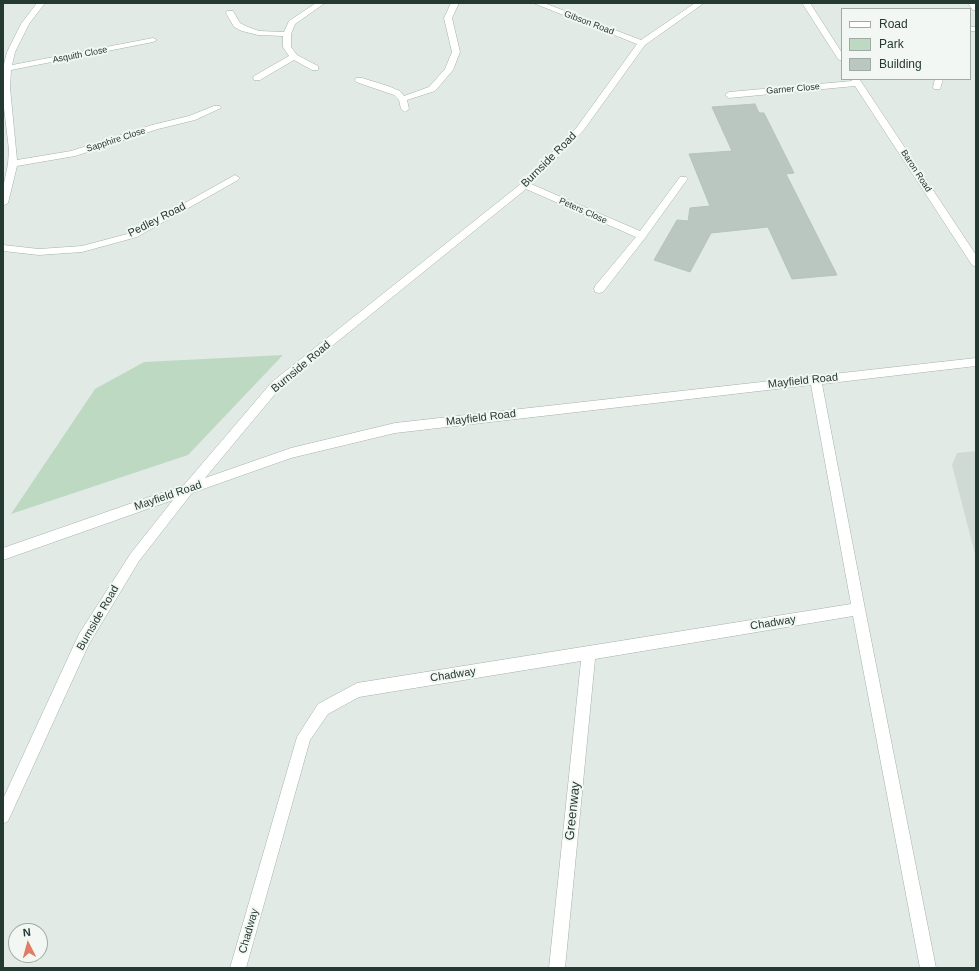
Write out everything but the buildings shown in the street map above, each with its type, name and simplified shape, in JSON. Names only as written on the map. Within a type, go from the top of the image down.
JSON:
[{"type":"street","points":[[3,203],[13,164],[6,88],[7,68],[11,52],[25,24],[41,3]]},
{"type":"street","points":[[315,68],[294,57],[287,47],[287,34],[292,23],[320,3]]},
{"type":"street","points":[[403,99],[432,89],[449,70],[456,52],[448,18],[455,3]]},
{"type":"street","name":"Gibson Road","points":[[537,3],[642,43]]},
{"type":"street","name":"Burnside Road","points":[[3,816],[84,639],[135,557],[189,488],[276,385],[525,185],[580,129],[642,43],[700,3]]},
{"type":"street","points":[[806,3],[841,57]]},
{"type":"street","points":[[972,3],[976,8]]},
{"type":"street","points":[[230,13],[237,25],[245,29],[258,33],[287,34]]},
{"type":"street","name":"Asquith Close","points":[[7,68],[153,40]]},
{"type":"street","points":[[257,78],[294,57]]},
{"type":"street","points":[[359,80],[398,93],[403,99],[405,109]]},
{"type":"street","name":"Garner Close","points":[[729,95],[856,81]]},
{"type":"street","name":"Baron Road","points":[[856,81],[976,263]]},
{"type":"street","name":"Sapphire Close","points":[[13,164],[72,154],[155,127],[192,118],[217,108]]},
{"type":"street","name":"Pedley Road","points":[[3,248],[39,252],[82,249],[134,235],[235,178]]},
{"type":"street","points":[[598,289],[642,236],[683,179]]},
{"type":"street","name":"Peters Close","points":[[525,185],[642,236]]},
{"type":"street","name":"Mayfield Road","points":[[3,554],[291,453],[395,428],[976,362]]},
{"type":"street","points":[[816,380],[858,609],[928,968]]},
{"type":"street","name":"Chadway","points":[[238,968],[304,737],[323,708],[357,690],[858,609]]},
{"type":"street","name":"Greenway","points":[[557,968],[589,653]]},
{"type":"shaded area","points":[[976,451],[976,558],[952,465],[957,453]]},
{"type":"green space","points":[[283,355],[188,455],[11,514],[95,389],[144,362]]}]
